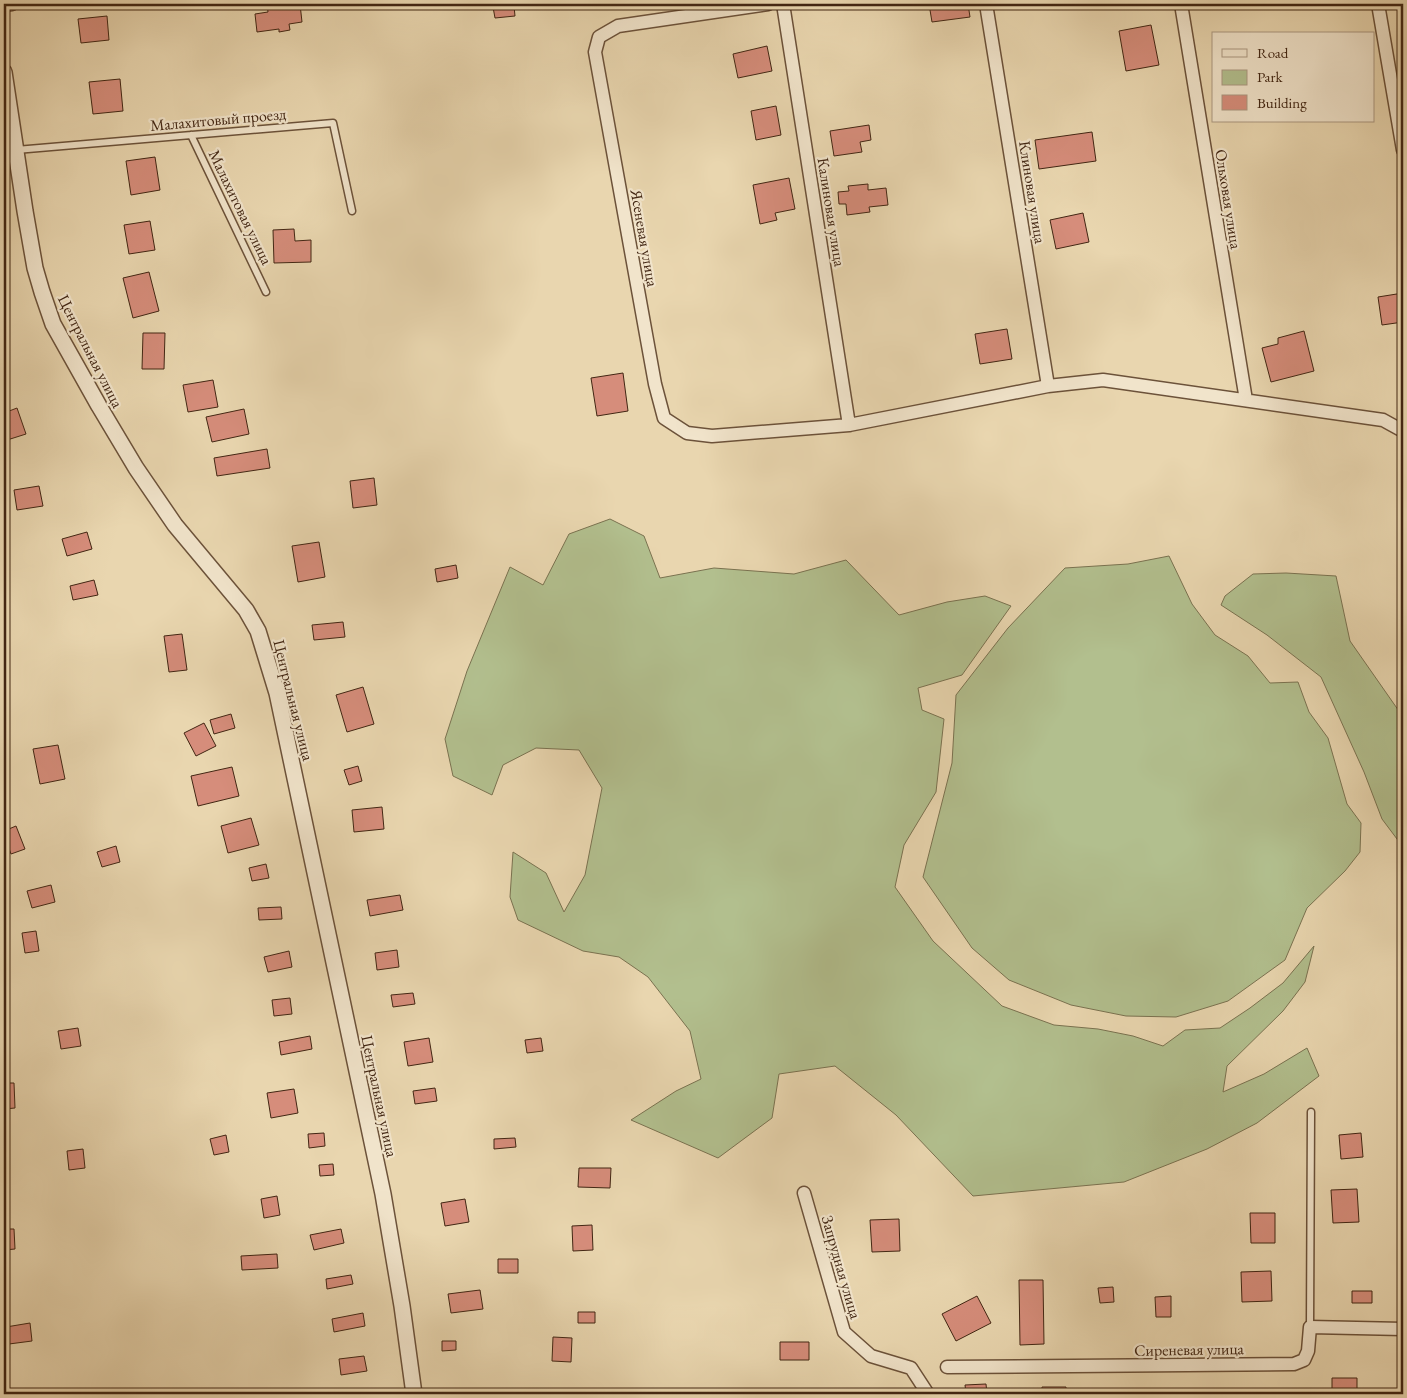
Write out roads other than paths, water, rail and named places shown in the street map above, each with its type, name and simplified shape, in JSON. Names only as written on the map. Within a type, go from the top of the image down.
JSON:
[{"type":"street","points":[[4,5],[12,4]]},
{"type":"street","name":"Ясеневая улица","points":[[768,4],[618,26],[599,37],[595,52],[655,384],[664,418],[687,433],[712,436],[848,425]]},
{"type":"street","name":"Калиновая улица","points":[[783,4],[848,425]]},
{"type":"street","name":"Клиновая улица","points":[[986,4],[1048,386]]},
{"type":"street","name":"Ольховая улица","points":[[1181,4],[1246,400]]},
{"type":"street","points":[[1378,4],[1403,150]]},
{"type":"street","name":"Центральная улица","points":[[4,72],[35,268],[54,324],[136,468],[175,525],[246,610],[258,631],[269,664],[277,693],[383,1194],[402,1306],[414,1394]]},
{"type":"street","points":[[848,425],[1048,386],[1103,380],[1383,420],[1403,431]]},
{"type":"street","name":"Запрудная улица","points":[[804,1193],[844,1332],[871,1356],[911,1368],[928,1394]]},
{"type":"street","points":[[1310,1327],[1403,1329]]},
{"type":"street","name":"Сиреневая улица","points":[[947,1367],[1294,1364],[1304,1360],[1308,1351],[1310,1327]]},
{"type":"lane","name":"Малахитовый проезд","points":[[15,150],[333,123],[352,211]]},
{"type":"lane","name":"Малахитовая улица","points":[[191,135],[266,292]]},
{"type":"lane","points":[[1310,1327],[1311,1112]]}]
